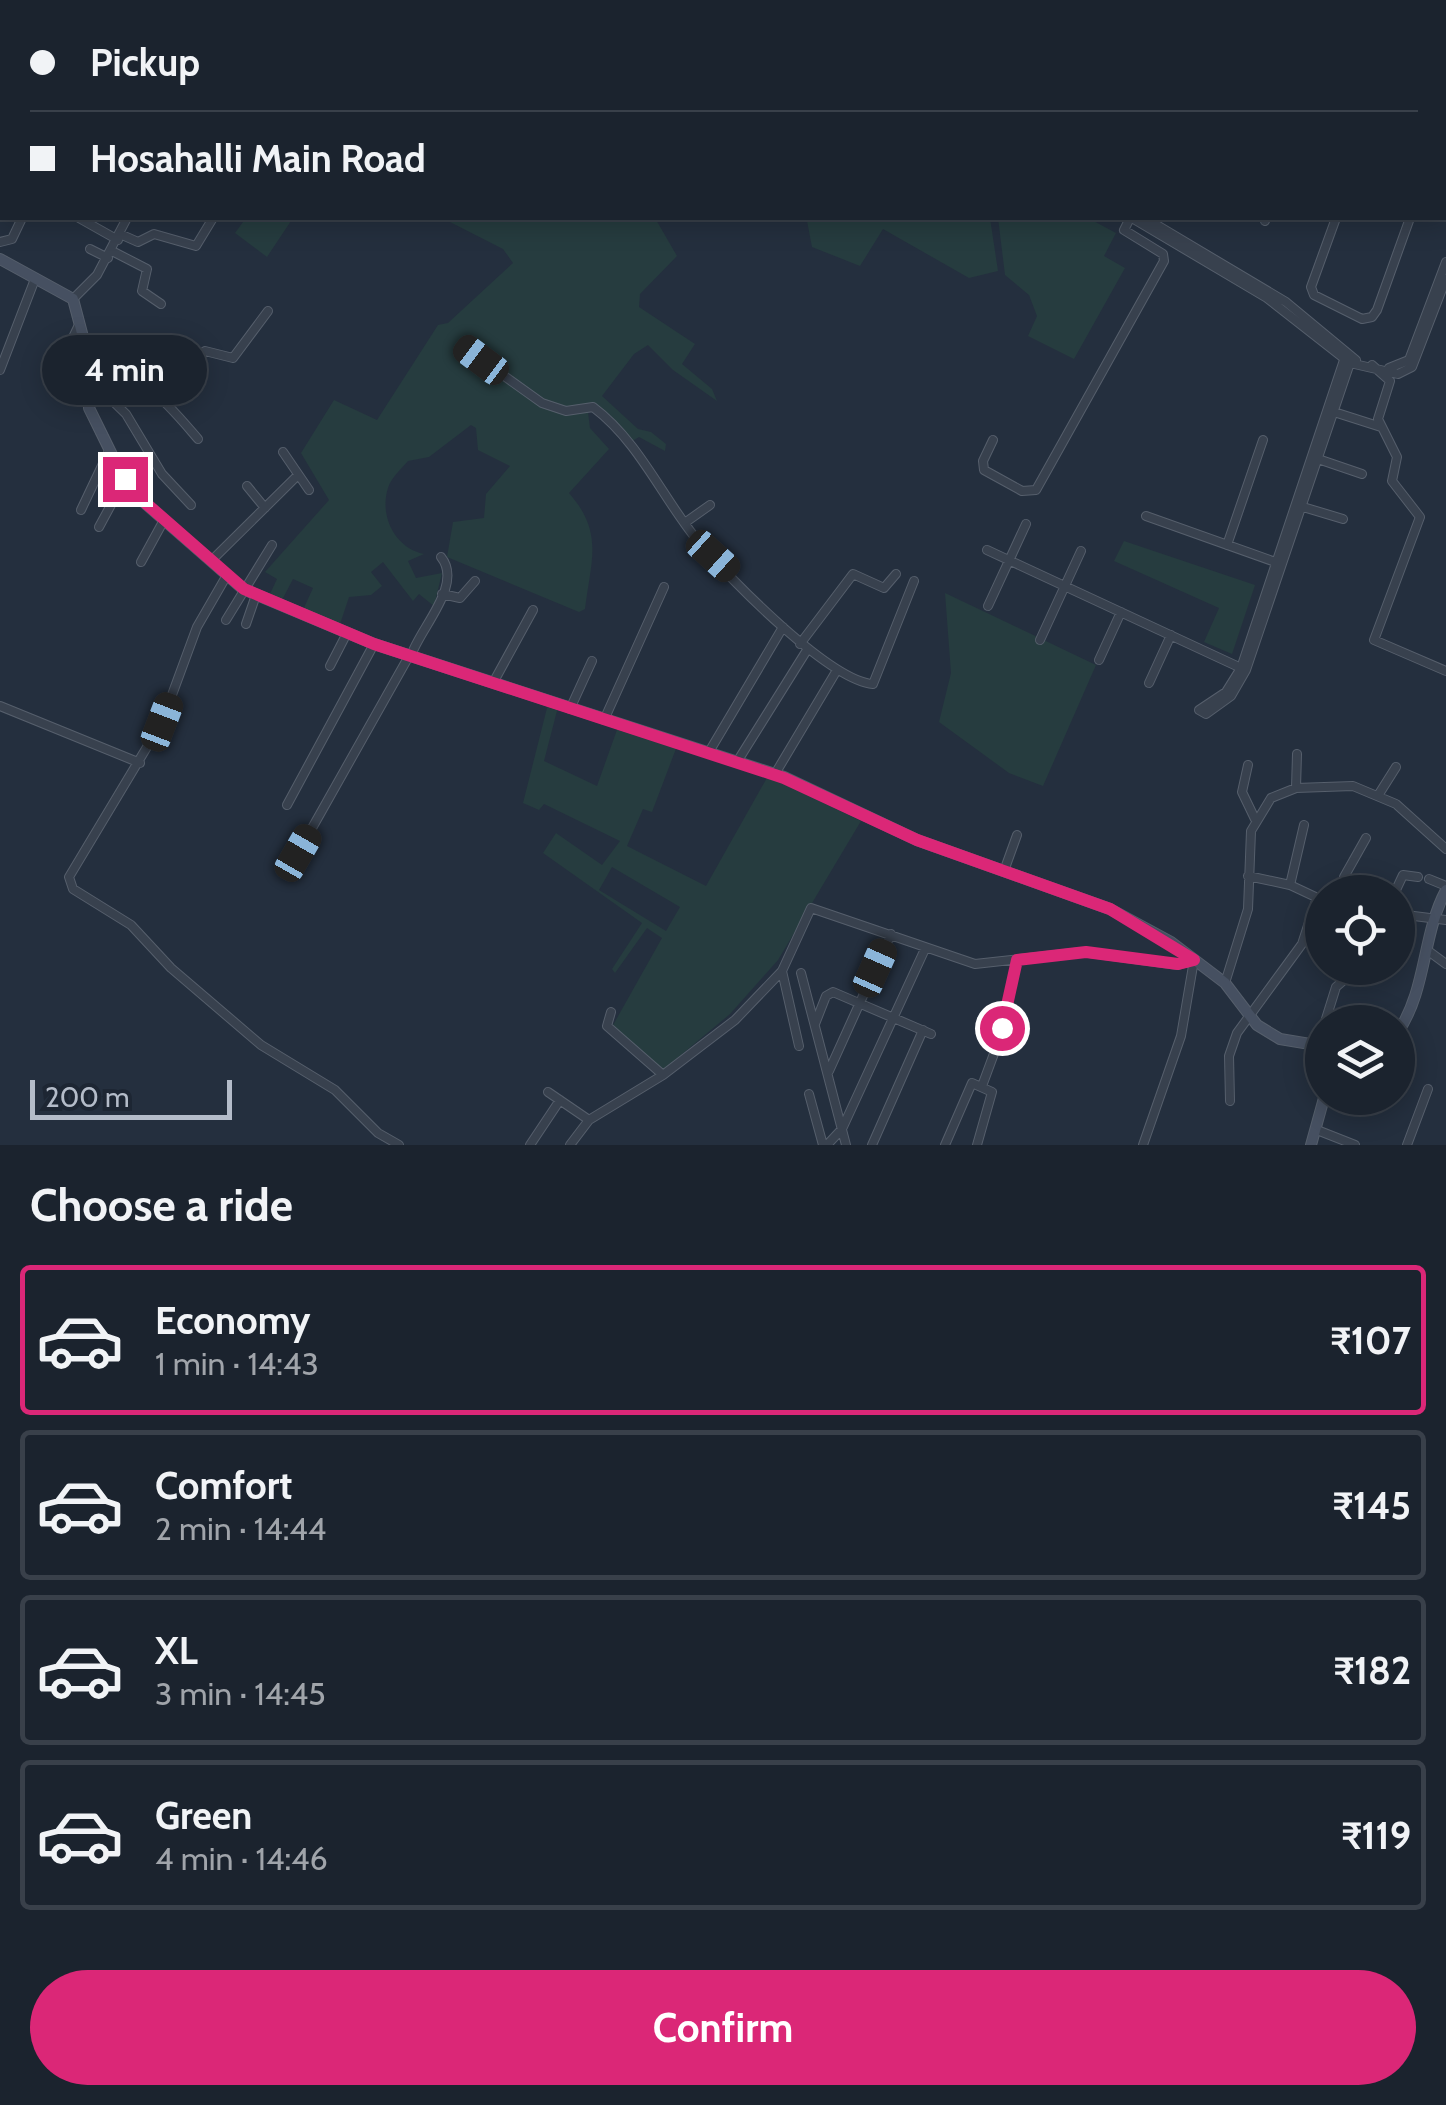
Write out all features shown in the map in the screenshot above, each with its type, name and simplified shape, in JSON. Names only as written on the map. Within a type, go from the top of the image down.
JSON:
[{"type":"street","points":[[0,242],[12,239],[21,220]]},
{"type":"street","points":[[83,220],[138,242],[154,234],[196,246],[212,220]]},
{"type":"street","points":[[73,298],[85,290],[110,255],[127,220]]},
{"type":"street","points":[[992,440],[983,461],[984,470],[1022,492],[1036,490],[1164,262],[1163,254],[1124,230],[1130,220]]},
{"type":"street","points":[[1134,220],[1267,298],[1351,362],[1389,368],[1398,374],[1412,367],[1446,279]]},
{"type":"street","points":[[1148,220],[1286,302],[1351,362]]},
{"type":"street","points":[[1335,220],[1311,287],[1314,295],[1362,319],[1372,318],[1377,310],[1409,220]]},
{"type":"street","points":[[90,249],[148,269],[142,290],[161,304]]},
{"type":"street","points":[[0,259],[73,298]]},
{"type":"street","points":[[1389,368],[1409,360],[1446,262]]},
{"type":"street","points":[[0,370],[35,279]]},
{"type":"street","points":[[73,298],[93,376],[126,414],[161,465],[162,474],[191,505]]},
{"type":"street","points":[[149,390],[205,350],[232,358],[268,311]]},
{"type":"street","points":[[57,371],[78,327]]},
{"type":"street","points":[[464,348],[542,403],[566,411],[593,408],[600,413],[625,438],[701,545],[782,627],[837,670],[868,684],[874,682],[914,581]]},
{"type":"street","points":[[1202,712],[1226,692],[1243,669],[1303,508],[1351,362]]},
{"type":"street","points":[[1243,669],[1351,362]]},
{"type":"street","points":[[1372,365],[1390,381],[1378,419],[1396,457],[1392,481],[1420,517],[1374,640],[1446,671]]},
{"type":"street","points":[[93,376],[118,368],[149,390],[198,439]]},
{"type":"street","points":[[93,376],[89,408],[125,479],[164,520],[244,589],[374,644],[775,774],[917,840],[1110,909],[1225,983],[1257,1025],[1280,1038],[1305,1043]]},
{"type":"street","points":[[1334,412],[1381,427]]},
{"type":"street","points":[[1227,545],[1263,440]]},
{"type":"street","points":[[81,510],[109,450]]},
{"type":"street","points":[[282,452],[309,490]]},
{"type":"street","points":[[1318,459],[1362,474]]},
{"type":"street","points":[[210,561],[298,475]]},
{"type":"street","points":[[99,528],[125,479]]},
{"type":"street","points":[[247,486],[265,508]]},
{"type":"street","points":[[686,522],[710,505]]},
{"type":"street","points":[[1303,508],[1344,519]]},
{"type":"street","points":[[1146,516],[1278,563]]},
{"type":"street","points":[[140,562],[164,520]]},
{"type":"street","points":[[988,606],[1026,524]]},
{"type":"street","points":[[226,620],[272,545]]},
{"type":"street","points":[[987,550],[1243,669]]},
{"type":"street","points":[[1040,640],[1081,551]]},
{"type":"street","points":[[298,853],[442,594],[447,569],[441,557]]},
{"type":"street","points":[[738,762],[804,647],[852,574],[884,588],[896,574]]},
{"type":"street","points":[[227,575],[197,627],[162,722],[68,877],[74,889],[131,924],[171,968],[261,1045],[334,1090],[378,1133],[399,1145]]},
{"type":"street","points":[[442,594],[460,598],[475,582]]},
{"type":"street","points":[[604,720],[664,586]]},
{"type":"street","points":[[246,624],[256,594]]},
{"type":"street","points":[[494,683],[533,610]]},
{"type":"street","points":[[1099,660],[1122,612]]},
{"type":"street","points":[[709,752],[782,627]]},
{"type":"street","points":[[330,666],[347,633]]},
{"type":"street","points":[[1149,683],[1171,635]]},
{"type":"street","points":[[287,805],[374,644]]},
{"type":"street","points":[[570,709],[592,661]]},
{"type":"street","points":[[775,774],[837,670]]},
{"type":"street","points":[[0,706],[140,762]]},
{"type":"street","points":[[1296,788],[1297,754]]},
{"type":"street","points":[[1248,766],[1242,792],[1255,819]]},
{"type":"street","points":[[1379,794],[1396,767]]},
{"type":"street","points":[[1225,983],[1248,909],[1255,819],[1271,798],[1296,788],[1353,786],[1379,794],[1446,849]]},
{"type":"street","points":[[1290,886],[1304,825]]},
{"type":"street","points":[[1004,871],[1017,834]]},
{"type":"street","points":[[1345,875],[1366,838]]},
{"type":"street","points":[[1248,876],[1305,892]]},
{"type":"street","points":[[1413,1005],[1432,916],[1446,888],[1429,880]]},
{"type":"street","points":[[570,1145],[589,1120],[663,1075],[734,1020],[782,971],[811,908],[975,964],[1086,952],[1178,964],[1194,960]]},
{"type":"street","points":[[1415,915],[1446,920]]},
{"type":"street","points":[[828,1074],[891,934]]},
{"type":"street","points":[[1230,1100],[1229,1056],[1248,1013],[1305,936]]},
{"type":"street","points":[[809,1094],[825,1145],[842,1129],[925,949]]},
{"type":"street","points":[[1427,950],[1446,964]]},
{"type":"street","points":[[982,1086],[1002,1032],[1017,960]]},
{"type":"street","points":[[1142,1145],[1181,1036],[1194,960]]},
{"type":"street","points":[[782,971],[799,1046]]},
{"type":"street","points":[[802,973],[846,1145]]},
{"type":"street","points":[[815,1024],[829,992],[927,1032],[872,1145]]},
{"type":"street","points":[[611,1012],[607,1026],[663,1075]]},
{"type":"street","points":[[792,1018],[815,1024]]},
{"type":"street","points":[[946,1145],[968,1086],[982,1086],[992,1096],[977,1145]]},
{"type":"street","points":[[1407,1145],[1428,1089]]},
{"type":"street","points":[[548,1092],[589,1120]]},
{"type":"street","points":[[530,1145],[560,1100]]},
{"type":"street","points":[[1311,1145],[1320,1115]]},
{"type":"street","points":[[1317,1130],[1355,1145]]},
{"type":"green space","points":[[245,220],[292,220],[267,257],[235,233]]},
{"type":"green space","points":[[656,220],[677,256],[640,294],[639,307],[695,344],[682,364],[712,389],[717,401],[673,370],[648,345],[634,354],[602,396],[638,429],[651,432],[666,444],[665,451],[639,437],[631,442],[587,404],[590,428],[609,449],[569,493],[580,507],[591,534],[592,561],[585,609],[579,612],[447,557],[453,522],[484,518],[486,494],[510,466],[478,450],[476,428],[471,425],[429,457],[408,461],[388,488],[386,509],[392,529],[405,545],[424,554],[408,561],[416,578],[442,573],[434,606],[419,594],[413,601],[383,562],[371,572],[382,586],[371,595],[349,597],[340,624],[303,610],[313,588],[293,579],[282,600],[270,594],[277,579],[265,572],[329,500],[301,453],[334,400],[377,420],[438,325],[448,323],[513,263],[503,249],[450,222]]},
{"type":"green space","points":[[990,220],[998,271],[969,278],[883,229],[860,266],[812,247],[807,221]]},
{"type":"green space","points":[[998,220],[1092,220],[1116,233],[1104,256],[1125,268],[1074,359],[1028,336],[1037,316],[1029,295],[1005,275]]},
{"type":"green space","points":[[1124,541],[1255,585],[1232,654],[1204,642],[1219,608],[1114,561]]},
{"type":"green space","points":[[945,593],[1096,665],[1043,786],[1009,773],[939,722],[951,673]]},
{"type":"green space","points":[[548,704],[558,707],[544,761],[597,786],[618,727],[677,746],[652,812],[643,809],[627,846],[706,886],[768,776],[861,821],[778,960],[730,1014],[663,1070],[612,1027],[662,938],[647,928],[615,973],[612,969],[642,923],[543,853],[556,833],[602,865],[620,841],[544,804],[539,810],[523,803]],"holes":[[[612,867],[680,907],[666,931],[599,890]]]},
{"type":"route","points":[[125,479],[140,498],[244,589],[374,644],[784,778],[917,840],[1110,909],[1194,960],[1162,963],[1086,952],[1017,960],[1002,1028]]}]
